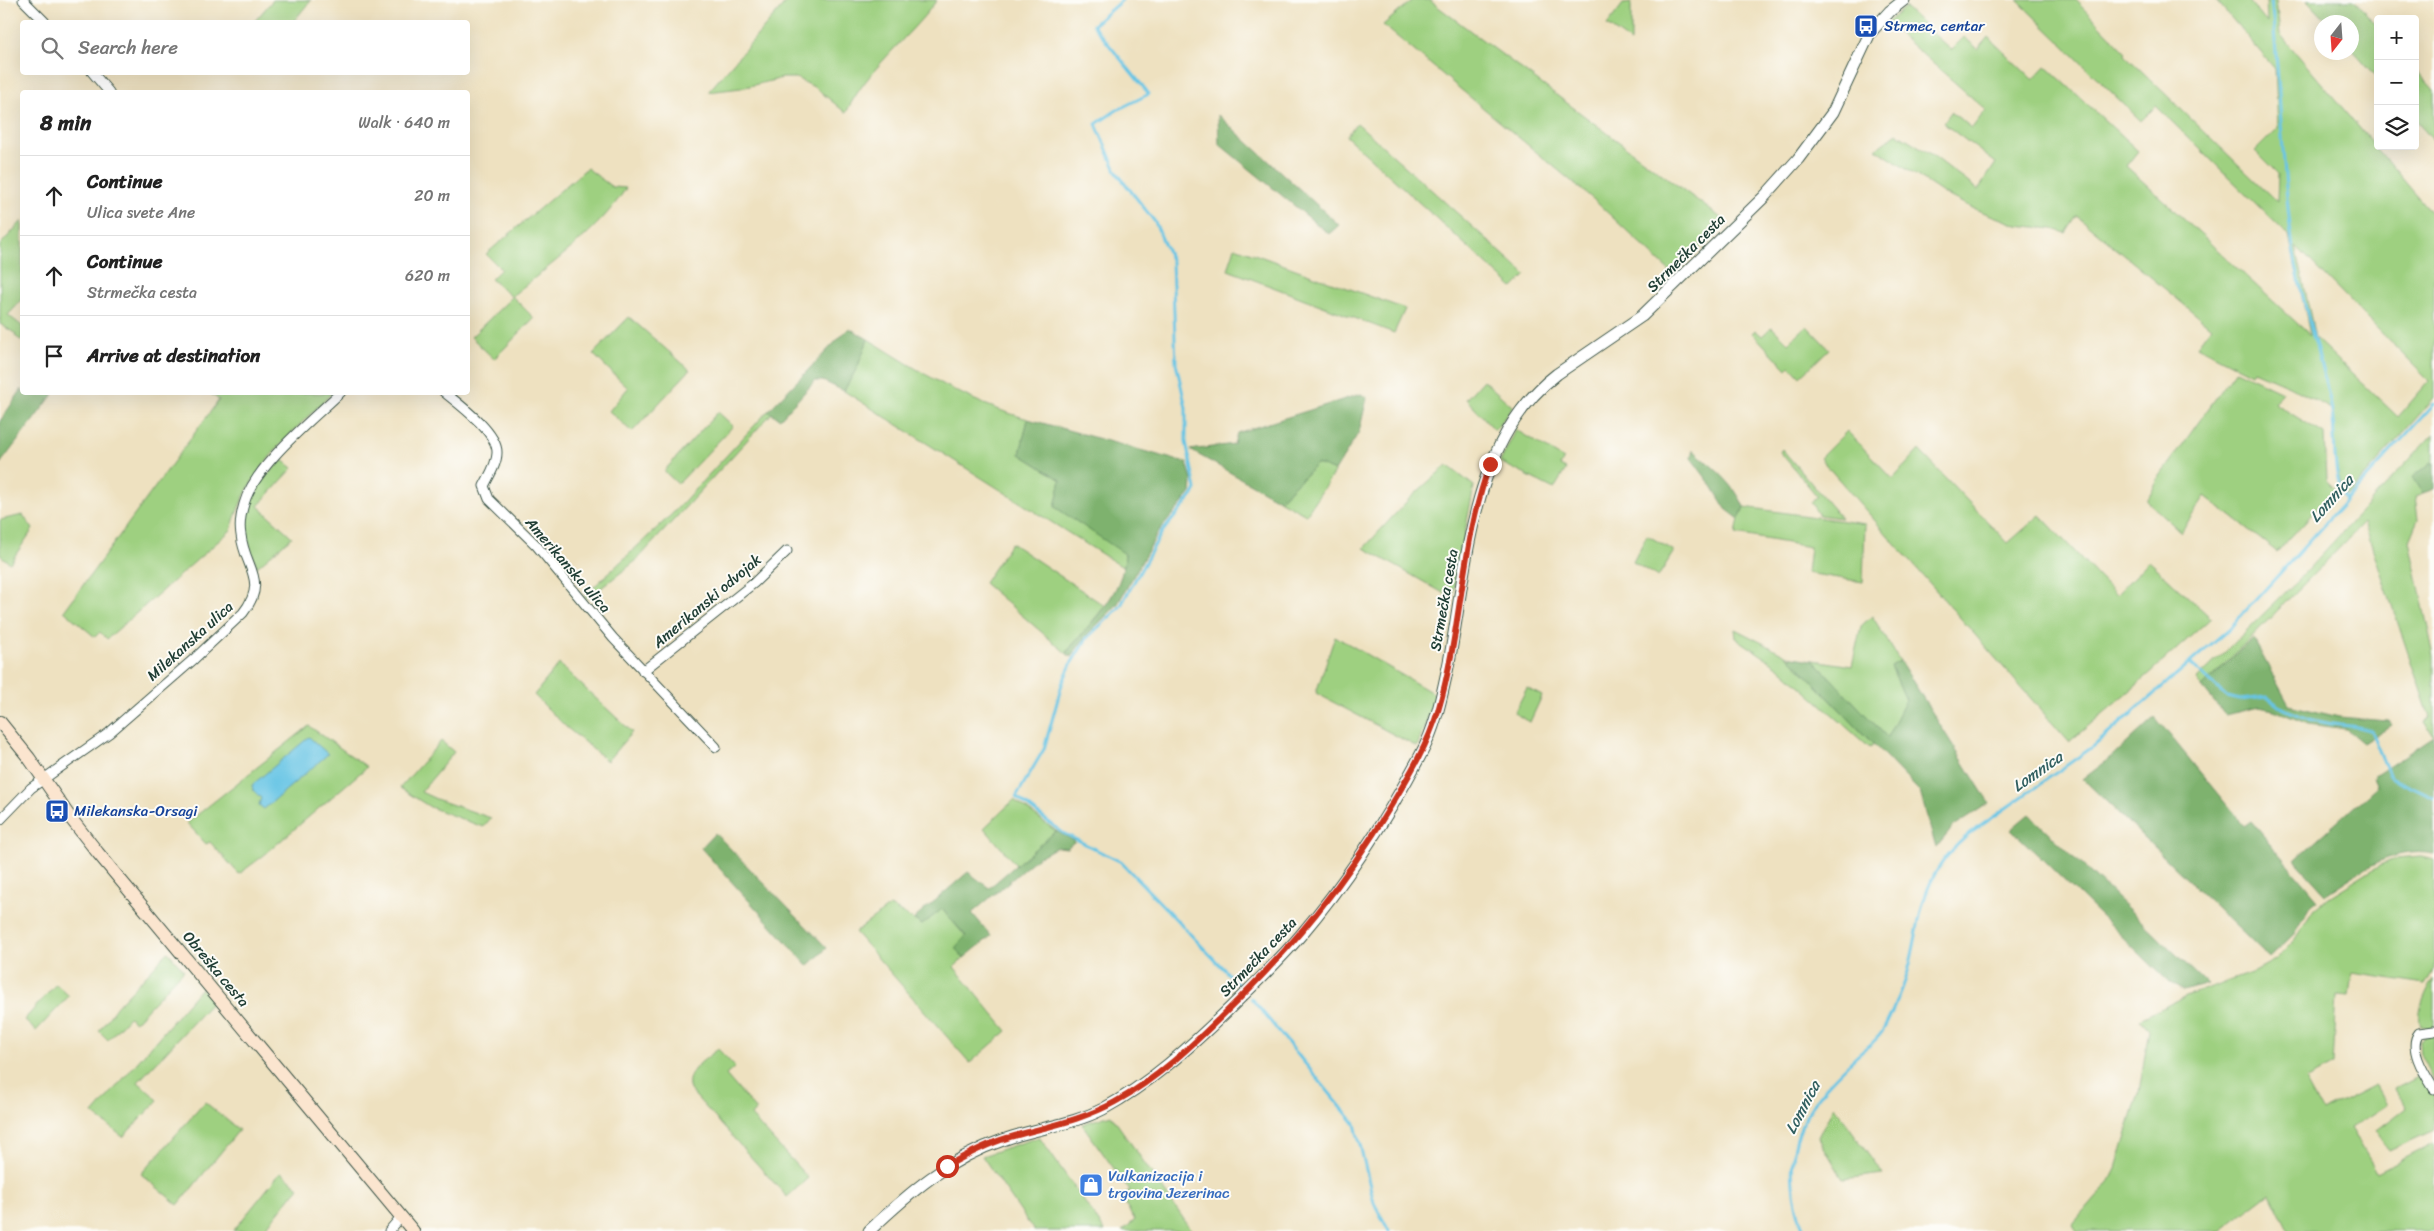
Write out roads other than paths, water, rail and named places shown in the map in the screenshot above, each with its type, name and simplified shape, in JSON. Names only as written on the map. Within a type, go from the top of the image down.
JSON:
[{"type":"main road","name":"Obreška cesta","points":[[0,722],[30,758],[43,779],[98,853],[413,1231]]},
{"type":"street","points":[[23,0],[43,20]]},
{"type":"street","name":"Strmečka cesta","points":[[869,1231],[914,1189],[947,1166],[975,1150],[1006,1138],[1088,1116],[1137,1088],[1202,1036],[1264,974],[1327,903],[1378,828],[1415,766],[1430,735],[1441,701],[1467,555],[1480,496],[1490,464],[1511,425],[1526,403],[1543,384],[1642,316],[1764,197],[1825,124],[1839,102],[1870,33],[1890,11],[1904,0]]},
{"type":"street","points":[[95,75],[107,90]]},
{"type":"street","name":"Milekanska ulica","points":[[0,820],[31,788],[109,733],[194,659],[249,606],[256,581],[241,536],[241,518],[244,502],[251,487],[279,452],[338,395]]},
{"type":"street","name":"Amerikanska ulica","points":[[448,395],[494,440],[497,453],[484,486],[489,499],[536,545],[643,671],[716,747]]},
{"type":"street","name":"Amerikanski odvojak","points":[[643,671],[747,589],[787,551]]},
{"type":"street","points":[[2434,1032],[2419,1034],[2415,1042],[2421,1064],[2434,1089]]},
{"type":"street","points":[[389,1231],[401,1217]]},
{"type":"water","points":[[309,737],[328,754],[264,809],[259,805],[261,798],[253,790],[252,785]]},
{"type":"waterway","points":[[1122,0],[1093,25],[1149,94],[1117,110],[1096,124],[1117,173],[1155,222],[1172,262],[1176,363],[1186,408],[1186,442],[1196,489],[1162,532],[1120,607],[1087,638],[1072,662],[1062,684],[1044,749],[1016,797],[1063,833],[1121,862],[1240,986]]},
{"type":"waterway","points":[[2271,0],[2285,175],[2294,255],[2330,401],[2337,477],[2346,501]]},
{"type":"waterway","name":"Lomnica","points":[[1804,1231],[1797,1208],[1792,1173],[1794,1149],[1802,1125],[1821,1092],[1847,1065],[1874,1042],[1884,1029],[1905,981],[1926,893],[1936,872],[1951,852],[1972,832],[2094,746],[2230,628],[2434,404]]},
{"type":"waterway","points":[[2190,663],[2227,697],[2240,700],[2267,697],[2283,708],[2301,716],[2320,722],[2359,727],[2371,731],[2390,777],[2434,798]]},
{"type":"waterway","points":[[1251,998],[1355,1124],[1374,1203],[1389,1231]]},
{"type":"place","name":"Strmec, centar","points":[[1866,26]]},
{"type":"place","name":"Milekanska-Orsagi","points":[[57,811]]},
{"type":"place","name":"Vulkanizacija i trgovina Jezerinac","points":[[1091,1185]]}]
